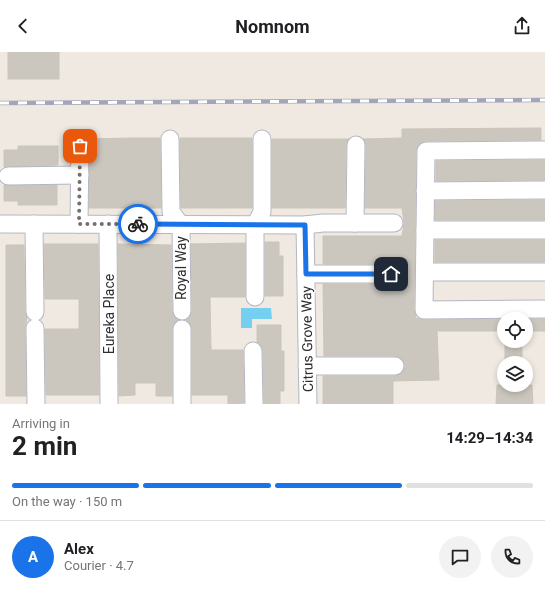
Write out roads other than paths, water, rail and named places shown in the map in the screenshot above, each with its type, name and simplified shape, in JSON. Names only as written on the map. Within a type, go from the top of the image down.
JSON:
[{"type":"street","points":[[170,139],[171,212],[181,225]]},
{"type":"street","points":[[255,298],[255,225],[262,212],[262,139]]},
{"type":"street","points":[[355,223],[356,145]]},
{"type":"street","points":[[79,224],[80,146]]},
{"type":"street","points":[[545,150],[426,151],[424,310],[545,309]]},
{"type":"street","points":[[8,176],[80,175]]},
{"type":"street","points":[[425,191],[545,190]]},
{"type":"street","points":[[0,224],[305,225],[323,223],[394,223]]},
{"type":"street","points":[[34,224],[36,404]]},
{"type":"street","name":"Eureka Place","points":[[108,224],[109,404]]},
{"type":"street","name":"Royal Way","points":[[181,225],[182,311]]},
{"type":"street","name":"Citrus Grove Way","points":[[305,225],[308,404]]},
{"type":"street","points":[[425,230],[545,230]]},
{"type":"street","points":[[425,272],[545,272]]},
{"type":"street","points":[[306,274],[391,274]]},
{"type":"street","points":[[182,329],[182,404]]},
{"type":"street","points":[[253,351],[254,404]]},
{"type":"street","points":[[307,366],[396,366]]},
{"type":"water","points":[[241,308],[271,308],[272,319],[252,319],[252,328],[241,328]]},
{"type":"railway","points":[[0,103],[545,100]]}]
